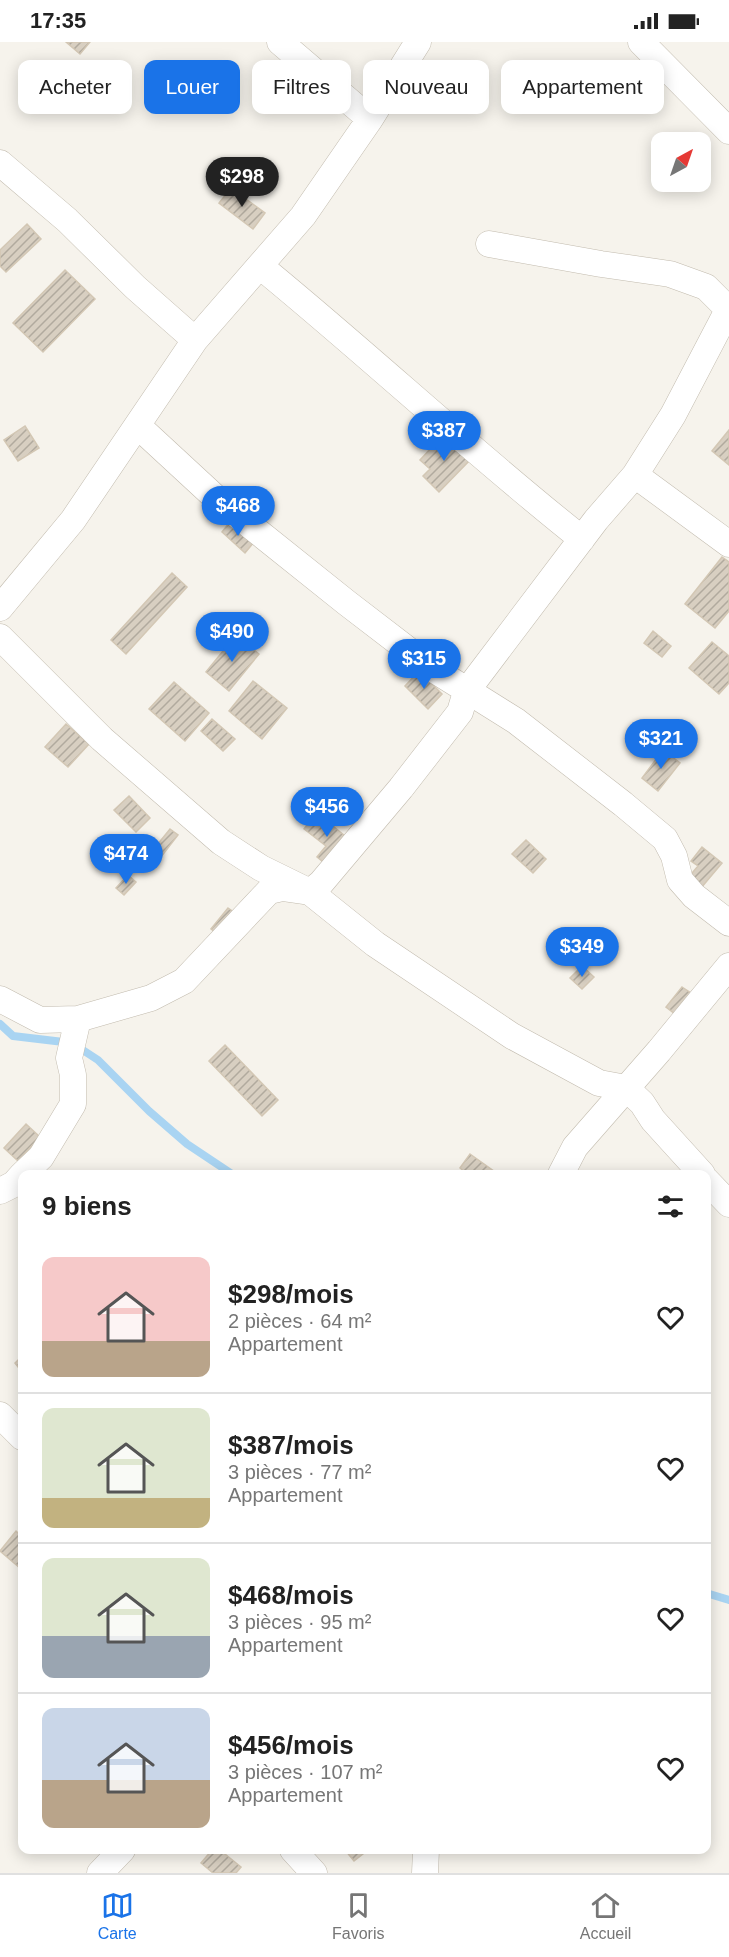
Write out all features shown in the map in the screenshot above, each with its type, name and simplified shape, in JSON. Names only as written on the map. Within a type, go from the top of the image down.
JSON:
[{"type":"street","points":[[280,42],[370,119]]},
{"type":"street","points":[[0,608],[73,519],[195,340],[303,216],[370,119],[418,42]]},
{"type":"street","points":[[641,42],[729,130]]},
{"type":"street","points":[[3,173],[67,220],[135,287],[195,340]]},
{"type":"street","points":[[0,999],[40,1020],[78,1019],[151,998],[184,981],[269,891],[282,888],[310,892],[321,883],[401,788],[460,712],[466,692],[582,539],[635,475],[683,398],[729,309],[706,287],[670,274],[489,244]]},
{"type":"street","points":[[260,266],[342,333],[396,382],[582,539]]},
{"type":"street","points":[[138,426],[217,499],[433,669],[466,692],[516,721],[615,797],[665,839],[674,856],[680,880],[694,896],[729,923]]},
{"type":"street","points":[[635,475],[729,544]]},
{"type":"street","points":[[0,637],[102,739],[221,842],[261,868],[310,892],[375,944],[512,1036],[599,1083],[626,1088],[642,1103],[653,1120],[698,1170]]},
{"type":"street","points":[[563,1170],[575,1148],[729,966]]},
{"type":"street","points":[[28,1170],[41,1157],[73,1104],[73,1075],[69,1058],[78,1019]]},
{"type":"street","points":[[0,1191],[18,1180]]},
{"type":"street","points":[[711,1185],[729,1204]]},
{"type":"street","points":[[0,1415],[18,1433]]},
{"type":"street","points":[[100,1873],[118,1854]]},
{"type":"street","points":[[297,1854],[314,1873]]},
{"type":"street","points":[[425,1873],[426,1854]]},
{"type":"building","points":[[66,42],[90,42],[80,54]]},
{"type":"building","points":[[231,188],[265,213],[253,229],[219,203]]},
{"type":"building","points":[[27,224],[41,239],[6,272],[0,266],[0,250]]},
{"type":"building","points":[[65,270],[95,299],[43,352],[13,323]]},
{"type":"building","points":[[25,426],[39,448],[18,461],[4,440]]},
{"type":"building","points":[[729,430],[729,465],[712,451]]},
{"type":"building","points":[[444,434],[471,459],[439,492],[423,476],[430,469],[420,460]]},
{"type":"building","points":[[230,522],[254,542],[245,553],[222,532]]},
{"type":"building","points":[[722,557],[729,562],[729,611],[715,628],[685,604]]},
{"type":"building","points":[[172,573],[187,587],[126,654],[111,640]]},
{"type":"building","points":[[653,631],[671,646],[662,657],[644,643]]},
{"type":"building","points":[[236,635],[259,654],[229,691],[206,672]]},
{"type":"building","points":[[712,642],[729,656],[729,683],[719,694],[689,668]]},
{"type":"building","points":[[419,671],[442,694],[428,709],[405,686]]},
{"type":"building","points":[[253,681],[287,708],[262,739],[229,711]]},
{"type":"building","points":[[174,682],[209,713],[185,741],[149,709]]},
{"type":"building","points":[[212,719],[235,739],[223,751],[201,731]]},
{"type":"building","points":[[66,724],[89,744],[68,767],[45,747]]},
{"type":"building","points":[[663,750],[680,763],[658,791],[642,778]]},
{"type":"building","points":[[129,796],[150,818],[136,832],[114,810]]},
{"type":"building","points":[[317,813],[350,840],[328,866],[317,857],[326,846],[304,829]]},
{"type":"building","points":[[170,829],[178,835],[161,857],[153,850]]},
{"type":"building","points":[[526,840],[546,859],[533,873],[512,854]]},
{"type":"building","points":[[702,847],[722,863],[701,888],[688,878],[698,866],[691,861]]},
{"type":"building","points":[[128,875],[136,882],[124,895],[116,888]]},
{"type":"building","points":[[228,908],[238,915],[221,937],[211,929]]},
{"type":"building","points":[[582,966],[594,977],[582,989],[570,978]]},
{"type":"building","points":[[682,987],[691,993],[675,1014],[666,1007]]},
{"type":"building","points":[[225,1045],[278,1100],[262,1116],[209,1061]]},
{"type":"building","points":[[26,1124],[40,1137],[18,1161],[4,1148]]},
{"type":"building","points":[[470,1154],[492,1170],[462,1170],[460,1168]]},
{"type":"building","points":[[16,1531],[18,1533],[18,1566],[0,1551]]},
{"type":"building","points":[[209,1854],[225,1854],[241,1867],[236,1873],[213,1873],[201,1863]]},
{"type":"building","points":[[348,1854],[363,1854],[354,1861]]},
{"type":"waterway","points":[[0,1024],[13,1036],[72,1043],[98,1060],[149,1111],[187,1144],[226,1170]]},
{"type":"waterway","points":[[711,1595],[729,1600]]}]
